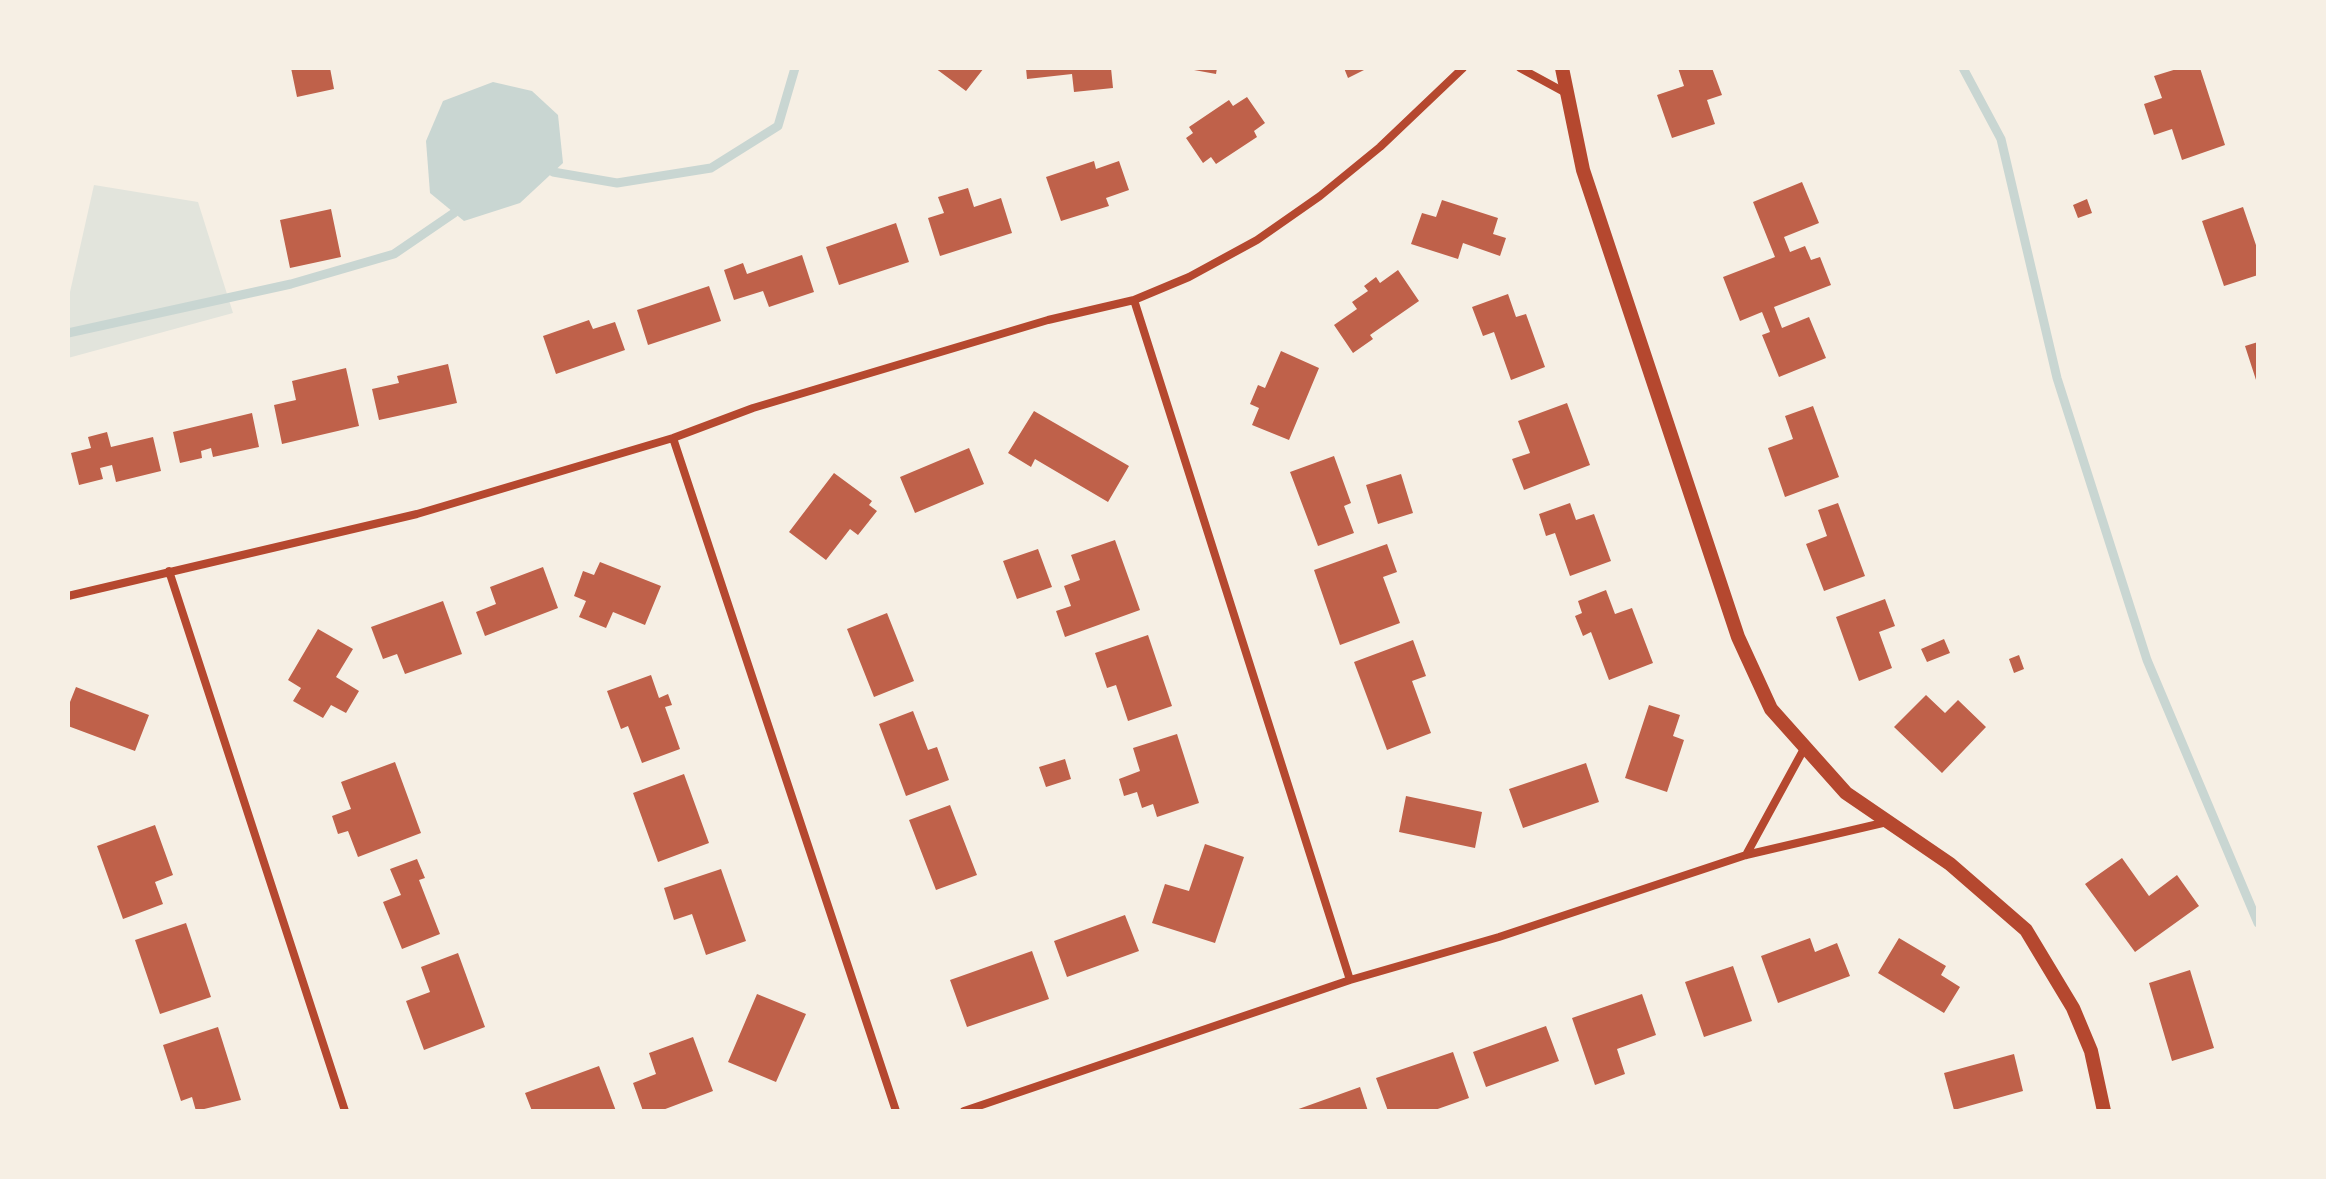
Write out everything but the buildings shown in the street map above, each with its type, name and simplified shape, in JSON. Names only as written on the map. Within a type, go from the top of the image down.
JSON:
[{"type":"street","points":[[68,596],[417,514],[673,438],[753,408],[1048,320],[1134,300],[1189,277],[1257,240],[1320,196],[1380,147],[1463,68]]},
{"type":"street","points":[[1520,68],[1566,93]]},
{"type":"street","points":[[1562,68],[1583,170],[1738,637],[1771,709],[1846,793],[1950,864],[2026,930],[2073,1008],[2091,1051],[2104,1111]]},
{"type":"street","points":[[1134,300],[1350,980]]},
{"type":"street","points":[[673,438],[896,1111]]},
{"type":"street","points":[[169,571],[345,1111]]},
{"type":"street","points":[[1746,855],[1805,747]]},
{"type":"street","points":[[964,1111],[1350,980],[1499,937],[1746,855],[1888,822]]},
{"type":"shaded area","points":[[493,82],[532,91],[558,115],[563,163],[520,203],[464,221],[430,193],[426,141],[443,101]]},
{"type":"shaded area","points":[[94,185],[198,202],[233,313],[68,358],[68,301]]},
{"type":"waterway","points":[[553,172],[617,183],[711,168],[778,126],[795,68]]},
{"type":"waterway","points":[[1963,68],[2001,139],[2057,378],[2147,660],[2258,923]]},
{"type":"waterway","points":[[68,333],[291,284],[394,254],[454,213]]}]
